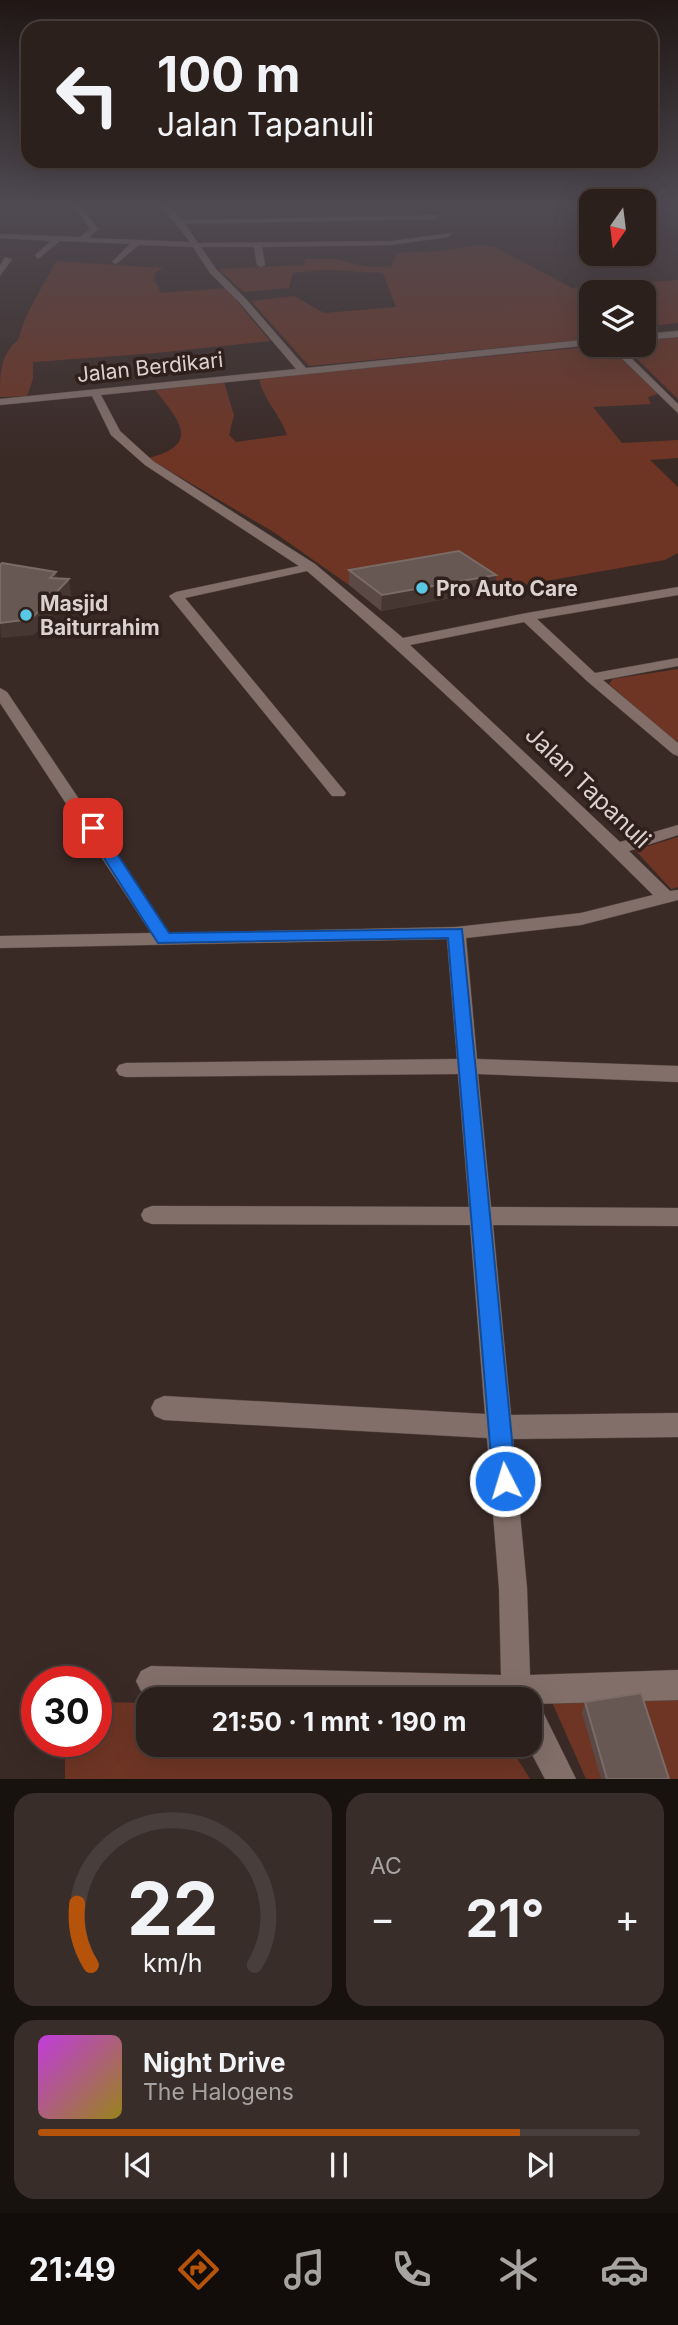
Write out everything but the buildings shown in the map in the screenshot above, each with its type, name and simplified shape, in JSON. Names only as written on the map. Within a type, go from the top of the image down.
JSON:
[{"type":"street","points":[[230,288],[303,371]]},
{"type":"street","points":[[656,336],[678,334]]},
{"type":"street","name":"Jalan Berdikari","points":[[0,402],[579,343]]},
{"type":"street","points":[[625,357],[678,410]]},
{"type":"street","name":"Jalan Tapanuli","points":[[95,392],[115,433],[149,463],[310,568],[400,643],[616,849],[672,896]]},
{"type":"street","points":[[310,568],[176,596],[338,793]]},
{"type":"street","points":[[400,643],[527,617],[678,591]]},
{"type":"street","points":[[527,617],[592,678],[678,751]]},
{"type":"street","points":[[592,678],[678,662]]},
{"type":"street","points":[[0,692],[164,939]]},
{"type":"street","points":[[616,849],[678,830]]},
{"type":"street","name":"Jalan Tapanuli","points":[[0,942],[456,933],[581,919],[672,896]]},
{"type":"street","points":[[456,933],[479,1216],[500,1427],[518,1687]]},
{"type":"street","points":[[126,1070],[468,1066],[678,1074]]},
{"type":"street","points":[[152,1215],[678,1217]]},
{"type":"street","points":[[164,1408],[500,1427],[678,1425]]},
{"type":"street","points":[[151,1681],[308,1687]]},
{"type":"street","points":[[542,1694],[678,1685]]},
{"type":"street","points":[[542,1742],[561,1779]]},
{"type":"shaded area","points":[[42,288],[159,288],[161,293],[226,288],[270,341],[33,362],[33,379],[27,396],[0,397],[4,359],[18,340]]},
{"type":"shaded area","points":[[240,288],[289,288],[244,292]]},
{"type":"shaded area","points":[[389,288],[579,288],[579,340],[309,366],[251,301],[294,296],[324,313],[396,307]]},
{"type":"shaded area","points":[[656,288],[678,288],[678,323],[656,326]]},
{"type":"shaded area","points":[[678,338],[678,399],[635,357],[656,357],[656,339]]},
{"type":"shaded area","points":[[579,348],[579,357],[621,357],[658,394],[648,397],[651,404],[593,407],[622,443],[678,440],[678,458],[650,460],[678,487],[678,553],[665,560],[495,590],[458,566],[349,585],[275,533],[148,458],[165,453],[175,446],[180,439],[181,430],[172,411],[155,390],[224,382],[234,415],[229,435],[236,442],[287,435],[264,393],[259,378]]},
{"type":"shaded area","points":[[678,669],[678,744],[609,684],[613,679]]},
{"type":"shaded area","points":[[678,837],[678,887],[671,889],[635,850]]},
{"type":"shaded area","points":[[678,1698],[678,1779],[586,1779],[551,1700]]},
{"type":"shaded area","points":[[112,1702],[136,1703],[136,1757],[516,1757],[530,1779],[65,1779],[65,1757],[112,1757]]},
{"type":"place","name":"Pro Auto Care","points":[[422,588]]},
{"type":"place","name":"Masjid Baiturrahim","points":[[26,615]]},
{"type":"route","points":[[93,828],[164,939],[456,933],[479,1216],[505,1481]]}]
